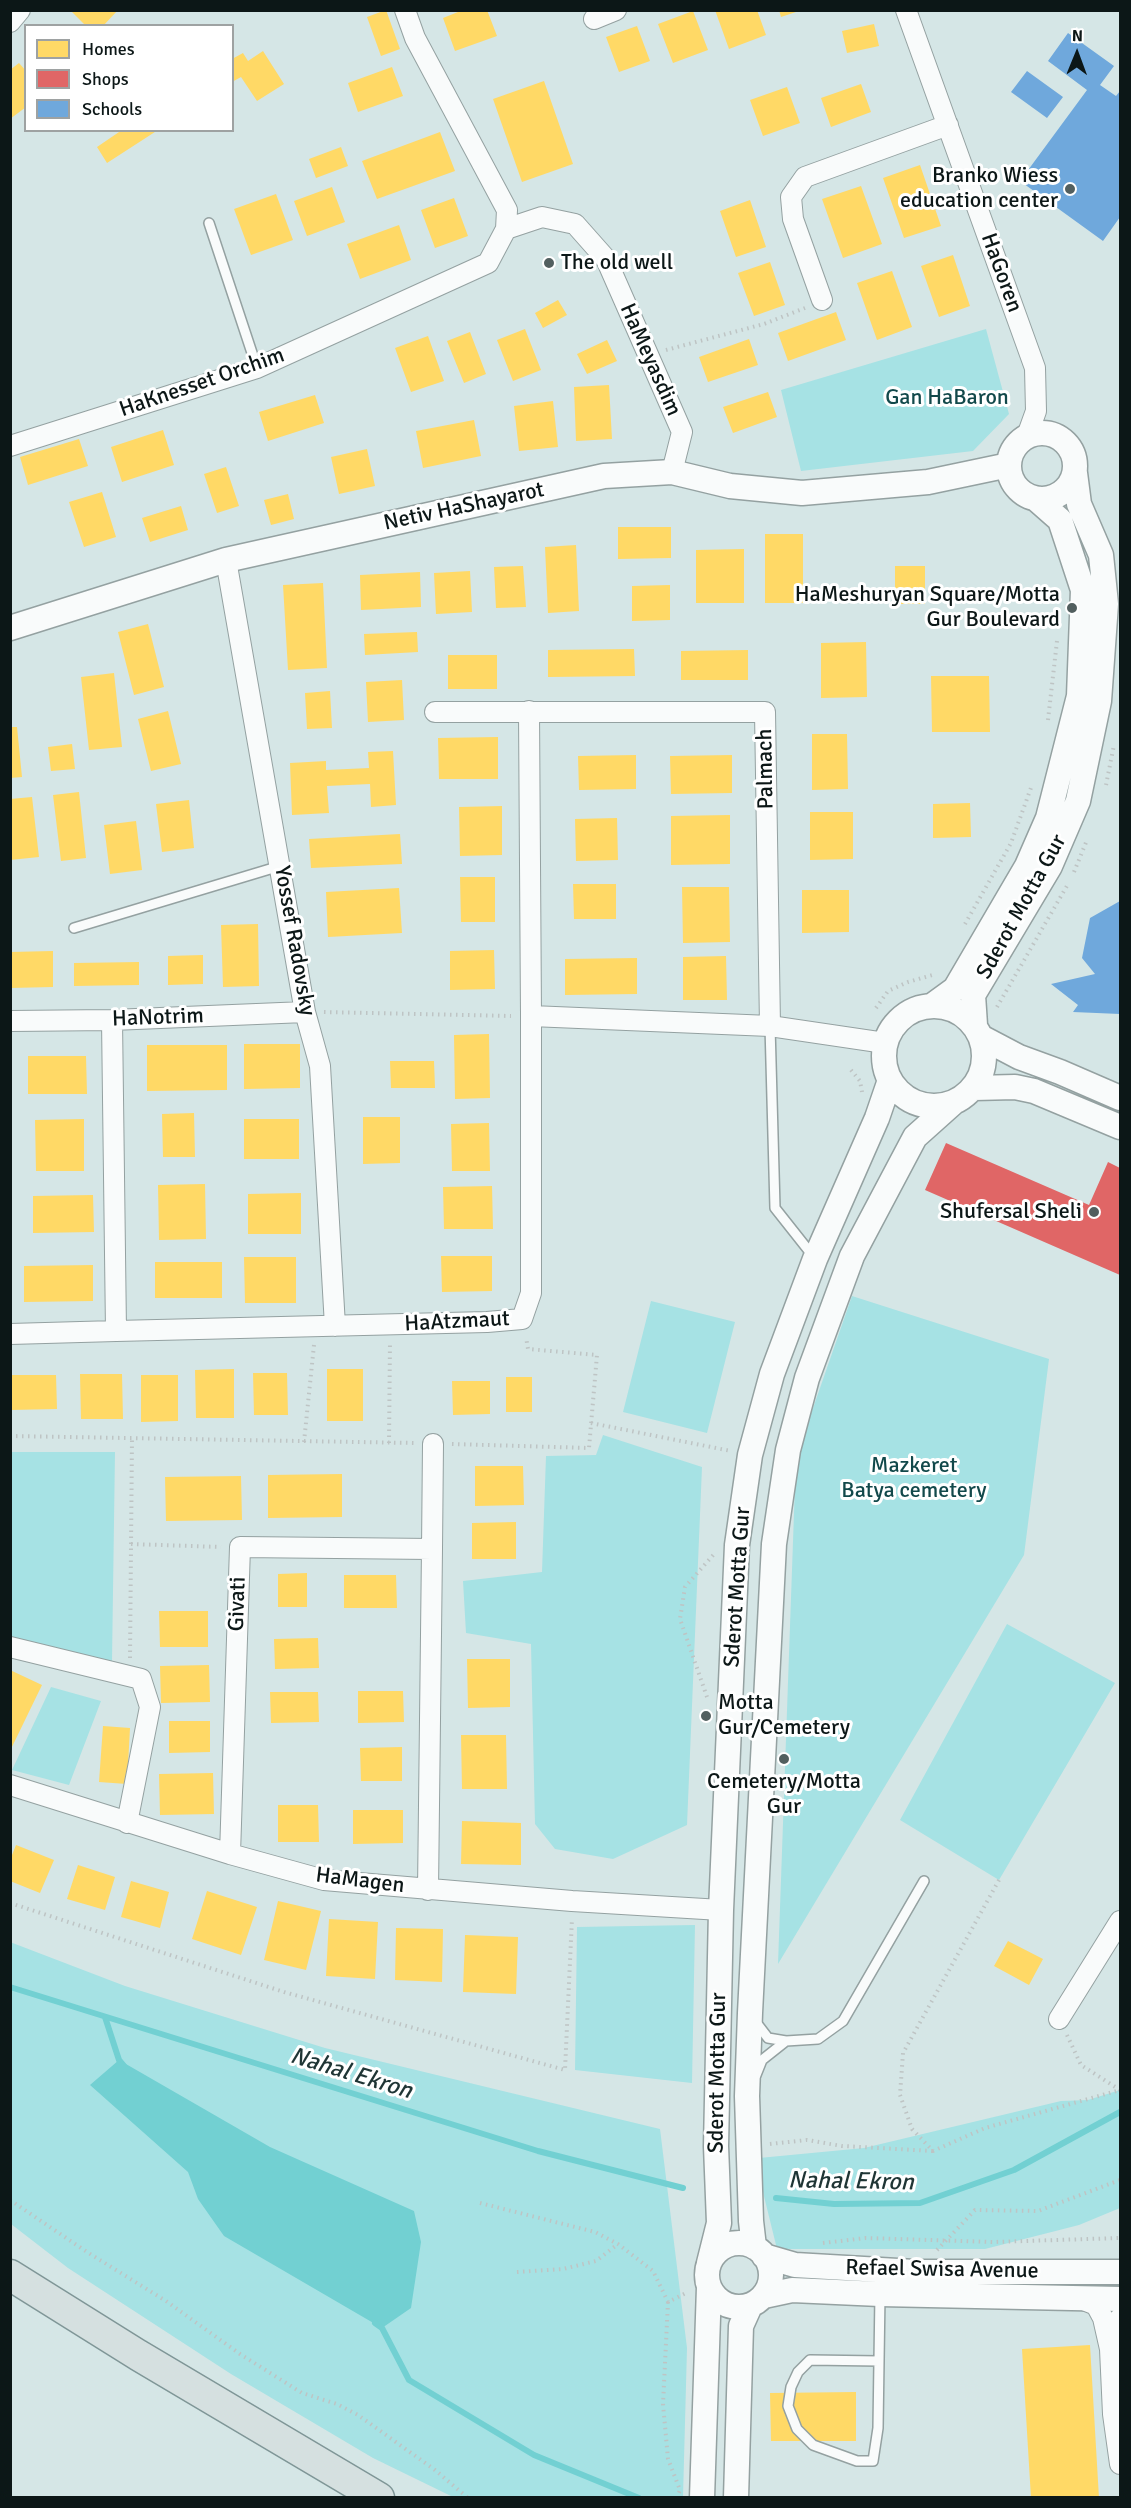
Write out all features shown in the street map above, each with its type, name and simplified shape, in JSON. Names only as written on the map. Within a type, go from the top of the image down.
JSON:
[{"type":"main road","points":[[14,2276],[138,2355],[379,2498]]},
{"type":"street","points":[[10,22],[20,10]]},
{"type":"street","points":[[405,10],[415,38],[507,210],[506,229]]},
{"type":"street","points":[[594,19],[616,10]]},
{"type":"street","name":"HaGoren","points":[[906,10],[1035,368],[1036,411],[1027,436]]},
{"type":"street","points":[[822,300],[794,219],[791,196],[805,177],[948,125]]},
{"type":"street","name":"HaMeyasdim","points":[[506,229],[542,217],[575,224],[606,259],[682,432],[672,472]]},
{"type":"street","name":"HaKnesset Orchim","points":[[10,446],[257,368],[488,263],[506,229]]},
{"type":"street","points":[[1038,432],[1051,433],[1071,448],[1076,460],[1075,473],[1070,485],[1061,494],[1051,498],[1035,498],[1022,492],[1012,475],[1011,453],[1017,443],[1027,436],[1038,432]]},
{"type":"street","name":"Netiv HaShayarot","points":[[10,628],[226,560],[604,476],[672,472],[730,486],[802,493],[1012,475]]},
{"type":"street","name":"Sderot Motta Gur","points":[[978,1031],[973,995],[1050,866],[1078,801],[1099,701],[1106,604],[1101,555],[1079,504],[1075,473]]},
{"type":"street","name":"Sderot Motta Gur","points":[[933,1005],[955,989],[1027,866],[1048,818],[1079,696],[1083,590],[1060,519],[1035,498]]},
{"type":"street","name":"Yossef Radovsky","points":[[226,560],[305,1012],[320,1065],[326,1326]]},
{"type":"street","points":[[529,711],[531,1016],[770,1026],[885,1043]]},
{"type":"street","name":"Palmach","points":[[435,712],[765,712],[770,1026]]},
{"type":"street","points":[[978,1031],[984,1063],[974,1088],[953,1103],[935,1106],[917,1103],[906,1098],[890,1080],[885,1068],[885,1043],[889,1033],[902,1017],[921,1007],[933,1005],[953,1009],[978,1031],[1019,1058],[1060,1072],[1120,1098]]},
{"type":"street","name":"HaNotrim","points":[[10,1021],[112,1020],[305,1012]]},
{"type":"street","name":"HaAtzmaut","points":[[10,1334],[487,1322],[522,1319],[531,1293],[531,1016]]},
{"type":"street","points":[[112,1020],[116,1331]]},
{"type":"street","name":"Sderot Motta Gur","points":[[702,2498],[709,2277],[720,2223],[716,2146],[721,1910],[737,1545],[750,1455],[772,1374],[815,1259],[877,1119],[890,1080]]},
{"type":"street","points":[[974,1088],[1015,1087],[1034,1091],[1120,1127]]},
{"type":"street","name":"Sderot Motta Gur","points":[[759,2252],[751,2221],[747,2096],[750,2013],[774,1544],[788,1450],[807,1378],[852,1256],[915,1137],[953,1103]]},
{"type":"street","points":[[428,1890],[433,1444]]},
{"type":"street","name":"Givati","points":[[230,1854],[240,1548],[432,1550]]},
{"type":"street","points":[[10,1647],[141,1679],[150,1707],[127,1823]]},
{"type":"street","name":"HaMagen","points":[[10,1785],[127,1823],[324,1880],[572,1901],[721,1910]]},
{"type":"street","points":[[1059,2019],[1120,1921]]},
{"type":"street","points":[[736,2498],[741,2326],[757,2301],[771,2279],[771,2270],[759,2252],[744,2244],[723,2247],[715,2254],[709,2277],[717,2299],[724,2304],[741,2307],[757,2301]]},
{"type":"street","name":"Refael Swisa Avenue","points":[[759,2252],[795,2265],[915,2272],[1120,2272]]},
{"type":"street","name":"Refael Swisa Avenue","points":[[757,2301],[792,2290],[1120,2299]]},
{"type":"street","points":[[1081,2299],[1096,2305],[1103,2318],[1110,2349],[1113,2414],[1120,2464]]},
{"type":"street","points":[[1110,2349],[1114,2326],[1120,2318]]},
{"type":"lane","points":[[209,224],[257,368]]},
{"type":"lane","points":[[74,928],[280,866]]},
{"type":"lane","points":[[770,1026],[775,1208],[815,1259]]},
{"type":"lane","points":[[750,2013],[768,2038],[786,2042],[818,2039],[843,2022],[924,1881]]},
{"type":"lane","points":[[747,2096],[762,2060],[786,2042]]},
{"type":"lane","points":[[879,2361],[810,2360],[798,2372],[791,2387],[788,2406],[797,2428],[813,2445],[857,2461],[873,2461],[878,2428],[879,2361],[880,2294]]},
{"type":"path","points":[[663,351],[764,324],[822,300]]},
{"type":"path","points":[[1047,727],[1058,630]]},
{"type":"path","points":[[1105,789],[1113,759],[1115,737]]},
{"type":"path","points":[[964,926],[1011,843],[1035,776]]},
{"type":"path","points":[[996,1010],[1050,917],[1081,858],[1088,838]]},
{"type":"path","points":[[876,1008],[888,991],[908,982],[937,974],[942,964]]},
{"type":"path","points":[[305,1012],[531,1016]]},
{"type":"path","points":[[10,1436],[589,1448],[597,1355],[528,1349],[522,1319]]},
{"type":"path","points":[[388,1443],[390,1324]]},
{"type":"path","points":[[304,1442],[326,1326]]},
{"type":"path","points":[[591,1423],[750,1455]]},
{"type":"path","points":[[130,1676],[132,1437]]},
{"type":"path","points":[[131,1544],[240,1548]]},
{"type":"path","points":[[933,2151],[912,2129],[900,2095],[903,2054],[999,1880]]},
{"type":"path","points":[[10,1903],[284,1992],[565,2070],[572,1901]]},
{"type":"path","points":[[1059,2019],[1081,2066],[1120,2090]]},
{"type":"path","points":[[767,2146],[807,2140],[842,2146],[933,2151],[985,2128],[1120,2090]]},
{"type":"path","points":[[915,2272],[975,2210],[1038,2211],[1120,2180]]},
{"type":"path","points":[[10,2200],[87,2252],[166,2301],[240,2354],[284,2382],[302,2393],[337,2404],[358,2415],[435,2470],[468,2498]]},
{"type":"path","points":[[480,2203],[594,2232],[618,2244],[653,2271],[668,2302],[663,2404],[668,2459],[680,2490],[677,2498]]},
{"type":"path","points":[[813,2244],[866,2238],[993,2242],[1120,2238]]},
{"type":"path","points":[[517,2272],[562,2269],[596,2261],[618,2244]]},
{"type":"path","points":[[668,2302],[709,2277]]},
{"type":"green space","name":"Gan HaBaron","points":[[986,329],[1009,414],[973,451],[801,471],[781,390]]},
{"type":"green space","name":"Mazkeret Batya cemetery","points":[[852,1296],[1049,1359],[1024,1555],[778,1964],[796,1457]]},
{"type":"green space","points":[[651,1301],[735,1322],[707,1433],[623,1412]]},
{"type":"green space","points":[[603,1435],[702,1467],[687,1825],[613,1859],[555,1849],[535,1824],[531,1644],[466,1633],[463,1581],[542,1572],[546,1456],[596,1455]]},
{"type":"green space","points":[[11,1452],[115,1452],[112,1661],[11,1641]]},
{"type":"green space","points":[[1007,1624],[1115,1683],[999,1880],[900,1820]]},
{"type":"green space","points":[[51,1687],[101,1701],[69,1785],[12,1770]]},
{"type":"green space","points":[[695,1925],[692,2083],[575,2070],[577,1927]]},
{"type":"green space","points":[[10,1942],[125,1986],[325,2048],[660,2129],[687,2348],[683,2497],[453,2497],[373,2458],[231,2374],[68,2268],[11,2224]]},
{"type":"green space","points":[[1120,2090],[1120,2208],[1079,2225],[985,2249],[777,2249],[760,2180],[759,2158],[864,2148],[1061,2101],[1088,2100]]},
{"type":"shaded area","points":[[119,2060],[270,2147],[414,2211],[421,2242],[411,2308],[382,2328],[224,2236],[198,2199],[188,2172],[90,2085]]},
{"type":"building: Homes","points":[[70,10],[118,10],[105,24],[84,24]]},
{"type":"building: Homes","points":[[386,10],[400,49],[381,56],[367,17]]},
{"type":"building: Homes","points":[[463,10],[487,10],[497,36],[455,51],[443,18]]},
{"type":"building: Homes","points":[[715,10],[757,10],[766,35],[729,49]]},
{"type":"building: Homes","points":[[779,10],[799,10],[799,11],[781,17]]},
{"type":"building: Homes","points":[[693,11],[708,50],[673,63],[658,24]]},
{"type":"building: Homes","points":[[874,24],[879,46],[847,53],[842,31]]},
{"type":"building: Homes","points":[[637,26],[650,61],[619,72],[606,37]]},
{"type":"building: Homes","points":[[263,51],[284,84],[257,101],[241,77],[234,81],[234,58],[243,53],[248,61]]},
{"type":"building: Homes","points":[[19,63],[24,69],[24,108],[10,119],[10,70]]},
{"type":"building: Homes","points":[[392,67],[403,96],[358,112],[348,83]]},
{"type":"building: Homes","points":[[544,81],[573,164],[522,182],[493,99]]},
{"type":"building: Homes","points":[[861,84],[871,112],[831,127],[821,98]]},
{"type":"building: Homes","points":[[787,87],[800,123],[763,136],[750,100]]},
{"type":"building: Homes","points":[[119,132],[155,132],[107,163],[97,147]]},
{"type":"building: Homes","points":[[440,132],[455,171],[377,199],[362,161]]},
{"type":"building: Homes","points":[[341,147],[348,166],[316,178],[309,159]]},
{"type":"building: Homes","points":[[920,165],[941,226],[904,238],[883,178]]},
{"type":"building: Homes","points":[[861,186],[882,244],[843,258],[822,199]]},
{"type":"building: Homes","points":[[332,187],[345,222],[307,236],[294,201]]},
{"type":"building: Homes","points":[[276,194],[293,240],[251,255],[234,209]]},
{"type":"building: Homes","points":[[454,198],[468,236],[435,248],[421,210]]},
{"type":"building: Homes","points":[[750,200],[766,247],[736,257],[720,211]]},
{"type":"building: Homes","points":[[399,225],[411,260],[360,279],[347,244]]},
{"type":"building: Homes","points":[[953,255],[970,306],[939,317],[921,266]]},
{"type":"building: Homes","points":[[770,262],[785,305],[754,316],[738,273]]},
{"type":"building: Homes","points":[[892,271],[912,327],[877,340],[857,283]]},
{"type":"building: Homes","points":[[558,300],[567,315],[543,328],[535,313]]},
{"type":"building: Homes","points":[[836,312],[846,340],[788,361],[778,333]]},
{"type":"building: Homes","points":[[525,329],[541,370],[513,381],[497,340]]},
{"type":"building: Homes","points":[[470,332],[486,374],[464,383],[447,341]]},
{"type":"building: Homes","points":[[428,336],[444,381],[411,392],[395,348]]},
{"type":"building: Homes","points":[[749,339],[758,365],[708,382],[699,357]]},
{"type":"building: Homes","points":[[607,340],[617,361],[587,374],[577,354]]},
{"type":"building: Homes","points":[[609,385],[612,439],[576,441],[574,387]]},
{"type":"building: Homes","points":[[768,392],[777,417],[733,433],[723,407]]},
{"type":"building: Homes","points":[[315,395],[324,423],[268,441],[259,412]]},
{"type":"building: Homes","points":[[553,401],[558,447],[519,451],[514,406]]},
{"type":"building: Homes","points":[[474,420],[481,456],[423,468],[416,431]]},
{"type":"building: Homes","points":[[163,430],[174,465],[122,482],[111,447]]},
{"type":"building: Homes","points":[[79,439],[88,466],[28,485],[20,457]]},
{"type":"building: Homes","points":[[367,449],[375,486],[339,494],[331,457]]},
{"type":"building: Homes","points":[[226,467],[239,506],[217,513],[204,474]]},
{"type":"building: Homes","points":[[102,492],[116,537],[84,547],[69,502]]},
{"type":"building: Homes","points":[[288,494],[294,519],[271,525],[264,500]]},
{"type":"building: Homes","points":[[181,506],[188,530],[150,542],[142,518]]},
{"type":"building: Homes","points":[[618,527],[671,527],[671,558],[618,559]]},
{"type":"building: Homes","points":[[765,534],[803,534],[803,603],[765,603]]},
{"type":"building: Homes","points":[[576,545],[579,611],[548,613],[545,547]]},
{"type":"building: Homes","points":[[744,549],[744,603],[696,603],[696,550]]},
{"type":"building: Homes","points":[[523,566],[526,607],[496,608],[494,567]]},
{"type":"building: Homes","points":[[895,566],[925,566],[925,604],[895,604]]},
{"type":"building: Homes","points":[[470,571],[472,612],[436,614],[434,573]]},
{"type":"building: Homes","points":[[420,572],[421,607],[361,610],[360,575]]},
{"type":"building: Homes","points":[[323,583],[327,668],[288,670],[283,585]]},
{"type":"building: Homes","points":[[670,585],[670,620],[632,621],[632,586]]},
{"type":"building: Homes","points":[[148,624],[164,687],[134,695],[118,632]]},
{"type":"building: Homes","points":[[417,632],[418,652],[365,655],[364,634]]},
{"type":"building: Homes","points":[[866,642],[867,697],[821,698],[821,643]]},
{"type":"building: Homes","points":[[634,649],[635,676],[548,677],[548,650]]},
{"type":"building: Homes","points":[[748,650],[748,680],[681,680],[681,651]]},
{"type":"building: Homes","points":[[448,655],[497,655],[497,689],[448,689]]},
{"type":"building: Homes","points":[[114,673],[122,747],[89,750],[81,677]]},
{"type":"building: Homes","points":[[931,676],[989,676],[990,732],[932,732]]},
{"type":"building: Homes","points":[[402,680],[404,720],[368,722],[366,682]]},
{"type":"building: Homes","points":[[330,691],[332,728],[307,729],[305,693]]},
{"type":"building: Homes","points":[[168,711],[181,764],[151,771],[138,719]]},
{"type":"building: Homes","points":[[10,727],[17,727],[22,777],[10,778]]},
{"type":"building: Homes","points":[[812,734],[847,734],[848,789],[812,790]]},
{"type":"building: Homes","points":[[498,737],[498,779],[439,779],[438,738]]},
{"type":"building: Homes","points":[[72,744],[75,769],[51,771],[48,747]]},
{"type":"building: Homes","points":[[393,751],[396,805],[371,807],[370,784],[327,786],[329,813],[292,815],[290,763],[326,761],[326,770],[369,768],[368,752]]},
{"type":"building: Homes","points":[[636,755],[636,789],[579,790],[578,756]]},
{"type":"building: Homes","points":[[732,755],[732,793],[671,794],[670,756]]},
{"type":"building: Homes","points":[[79,792],[86,858],[61,861],[53,795]]},
{"type":"building: Homes","points":[[32,797],[39,857],[10,860],[10,799]]},
{"type":"building: Homes","points":[[189,800],[194,848],[162,852],[156,804]]},
{"type":"building: Homes","points":[[970,803],[971,837],[933,838],[933,804]]},
{"type":"building: Homes","points":[[502,806],[502,855],[460,856],[459,807]]},
{"type":"building: Homes","points":[[810,812],[853,812],[853,859],[810,860]]},
{"type":"building: Homes","points":[[730,815],[730,864],[671,865],[671,816]]},
{"type":"building: Homes","points":[[617,818],[618,860],[576,861],[575,819]]},
{"type":"building: Homes","points":[[136,821],[142,870],[110,874],[104,825]]},
{"type":"building: Homes","points":[[400,834],[402,864],[311,868],[309,839]]},
{"type":"building: Homes","points":[[460,877],[495,877],[495,922],[461,922]]},
{"type":"building: Homes","points":[[573,884],[616,884],[616,919],[574,919]]},
{"type":"building: Homes","points":[[682,887],[729,887],[730,942],[683,943]]},
{"type":"building: Homes","points":[[399,888],[402,933],[328,937],[326,892]]},
{"type":"building: Homes","points":[[802,890],[849,890],[849,932],[802,933]]},
{"type":"building: Homes","points":[[258,924],[259,986],[223,987],[221,925]]},
{"type":"building: Homes","points":[[494,950],[495,989],[450,990],[450,951]]},
{"type":"building: Homes","points":[[53,951],[53,987],[10,988],[10,952]]},
{"type":"building: Homes","points":[[203,955],[203,984],[168,985],[168,956]]},
{"type":"building: Homes","points":[[726,956],[727,1000],[683,1000],[683,957]]},
{"type":"building: Homes","points":[[637,958],[637,994],[565,995],[565,959]]},
{"type":"building: Homes","points":[[139,962],[139,985],[74,986],[74,963]]},
{"type":"building: Homes","points":[[489,1034],[490,1098],[455,1099],[454,1035]]},
{"type":"building: Homes","points":[[244,1044],[300,1044],[300,1088],[244,1089]]},
{"type":"building: Homes","points":[[147,1045],[227,1045],[227,1090],[147,1091]]},
{"type":"building: Homes","points":[[28,1056],[86,1056],[87,1094],[28,1094]]},
{"type":"building: Homes","points":[[390,1061],[434,1061],[435,1088],[391,1088]]},
{"type":"building: Homes","points":[[194,1113],[195,1157],[163,1157],[162,1114]]},
{"type":"building: Homes","points":[[363,1117],[400,1117],[400,1163],[363,1164]]},
{"type":"building: Homes","points":[[84,1119],[84,1171],[36,1171],[35,1120]]},
{"type":"building: Homes","points":[[244,1119],[299,1119],[299,1159],[244,1159]]},
{"type":"building: Homes","points":[[489,1123],[490,1171],[452,1171],[451,1124]]},
{"type":"building: Homes","points":[[205,1184],[206,1239],[159,1240],[158,1185]]},
{"type":"building: Homes","points":[[492,1186],[493,1229],[444,1229],[443,1187]]},
{"type":"building: Homes","points":[[301,1193],[301,1234],[248,1234],[248,1194]]},
{"type":"building: Homes","points":[[93,1195],[94,1232],[33,1233],[33,1196]]},
{"type":"building: Homes","points":[[441,1256],[492,1256],[492,1291],[442,1292]]},
{"type":"building: Homes","points":[[244,1257],[296,1257],[296,1303],[245,1303]]},
{"type":"building: Homes","points":[[155,1262],[222,1262],[222,1298],[155,1298]]},
{"type":"building: Homes","points":[[93,1265],[93,1301],[24,1302],[24,1266]]},
{"type":"building: Homes","points":[[234,1369],[234,1418],[196,1418],[195,1370]]},
{"type":"building: Homes","points":[[327,1369],[363,1369],[363,1421],[327,1421]]},
{"type":"building: Homes","points":[[253,1373],[287,1373],[288,1415],[254,1415]]},
{"type":"building: Homes","points":[[80,1374],[122,1374],[123,1419],[81,1419]]},
{"type":"building: Homes","points":[[10,1375],[56,1375],[57,1409],[10,1410]]},
{"type":"building: Homes","points":[[141,1375],[178,1375],[178,1421],[141,1422]]},
{"type":"building: Homes","points":[[506,1377],[532,1377],[532,1412],[506,1412]]},
{"type":"building: Homes","points":[[452,1381],[490,1381],[490,1414],[453,1415]]},
{"type":"building: Homes","points":[[475,1466],[523,1466],[524,1505],[475,1506]]},
{"type":"building: Homes","points":[[342,1474],[342,1517],[268,1518],[268,1475]]},
{"type":"building: Homes","points":[[241,1476],[242,1520],[166,1521],[165,1477]]},
{"type":"building: Homes","points":[[516,1522],[516,1559],[472,1559],[472,1523]]},
{"type":"building: Homes","points":[[307,1573],[307,1607],[278,1607],[278,1574]]},
{"type":"building: Homes","points":[[344,1575],[396,1575],[397,1608],[344,1608]]},
{"type":"building: Homes","points":[[159,1611],[208,1611],[208,1647],[160,1647]]},
{"type":"building: Homes","points":[[318,1638],[319,1668],[275,1669],[274,1639]]},
{"type":"building: Homes","points":[[467,1659],[510,1659],[510,1707],[468,1708]]},
{"type":"building: Homes","points":[[209,1665],[210,1702],[161,1703],[160,1666]]},
{"type":"building: Homes","points":[[10,1670],[42,1685],[10,1751]]},
{"type":"building: Homes","points":[[358,1691],[403,1691],[404,1722],[358,1723]]},
{"type":"building: Homes","points":[[270,1692],[318,1692],[319,1722],[271,1723]]},
{"type":"building: Homes","points":[[169,1721],[210,1721],[210,1752],[169,1753]]},
{"type":"building: Homes","points":[[103,1726],[130,1728],[127,1784],[99,1782]]},
{"type":"building: Homes","points":[[461,1735],[506,1735],[507,1789],[462,1789]]},
{"type":"building: Homes","points":[[402,1747],[402,1781],[361,1781],[360,1748]]},
{"type":"building: Homes","points":[[213,1773],[214,1814],[160,1815],[159,1774]]},
{"type":"building: Homes","points":[[278,1805],[318,1805],[319,1842],[278,1842]]},
{"type":"building: Homes","points":[[353,1810],[403,1810],[403,1843],[353,1844]]},
{"type":"building: Homes","points":[[462,1821],[521,1823],[521,1865],[461,1864]]},
{"type":"building: Homes","points":[[16,1845],[54,1860],[40,1893],[10,1881],[10,1860]]},
{"type":"building: Homes","points":[[78,1865],[115,1877],[105,1910],[67,1899]]},
{"type":"building: Homes","points":[[131,1881],[169,1892],[160,1928],[121,1917]]},
{"type":"building: Homes","points":[[207,1891],[257,1907],[241,1955],[192,1939]]},
{"type":"building: Homes","points":[[278,1901],[321,1911],[306,1970],[264,1960]]},
{"type":"building: Homes","points":[[329,1919],[378,1922],[375,1979],[326,1976]]},
{"type":"building: Homes","points":[[396,1928],[443,1929],[442,1982],[395,1980]]},
{"type":"building: Homes","points":[[465,1935],[518,1937],[516,1994],[463,1992]]},
{"type":"building: Homes","points":[[1008,1941],[1043,1959],[1029,1985],[994,1966]]},
{"type":"building: Homes","points":[[1090,2345],[1099,2498],[1031,2498],[1022,2349]]},
{"type":"building: Homes","points":[[856,2392],[856,2441],[771,2441],[770,2393]]},
{"type":"building: Shops","points":[[946,1143],[1089,1205],[1108,1162],[1120,1168],[1120,1275],[925,1190]]},
{"type":"building: Schools","points":[[1068,33],[1114,66],[1100,85],[1116,96],[1120,91],[1120,217],[1103,241],[1020,181],[1087,90],[1048,61]]},
{"type":"building: Schools","points":[[1027,71],[1063,97],[1047,118],[1011,92]]},
{"type":"building: Schools","points":[[1120,901],[1120,1014],[1073,1012],[1078,1005],[1051,984],[1095,974],[1082,958],[1090,918]]},
{"type":"waterway","name":"Nahal Ekron","points":[[10,1987],[538,2151],[683,2188]]},
{"type":"waterway","points":[[105,2017],[119,2060],[124,2066]]},
{"type":"waterway","name":"Nahal Ekron","points":[[776,2198],[834,2204],[920,2203],[1014,2170],[1120,2112]]},
{"type":"waterway","points":[[375,2323],[382,2328],[409,2380],[534,2455],[639,2498]]},
{"type":"place","name":"Branko Wiess education center","points":[[1070,189]]},
{"type":"place","name":"The old well","points":[[549,263]]},
{"type":"place","name":"HaMeshuryan Square/Motta Gur Boulevard","points":[[1072,608]]},
{"type":"place","name":"Shufersal Sheli","points":[[1094,1212]]},
{"type":"place","name":"Motta Gur/Cemetery","points":[[706,1716]]},
{"type":"place","name":"Cemetery/Motta Gur","points":[[784,1759]]}]
